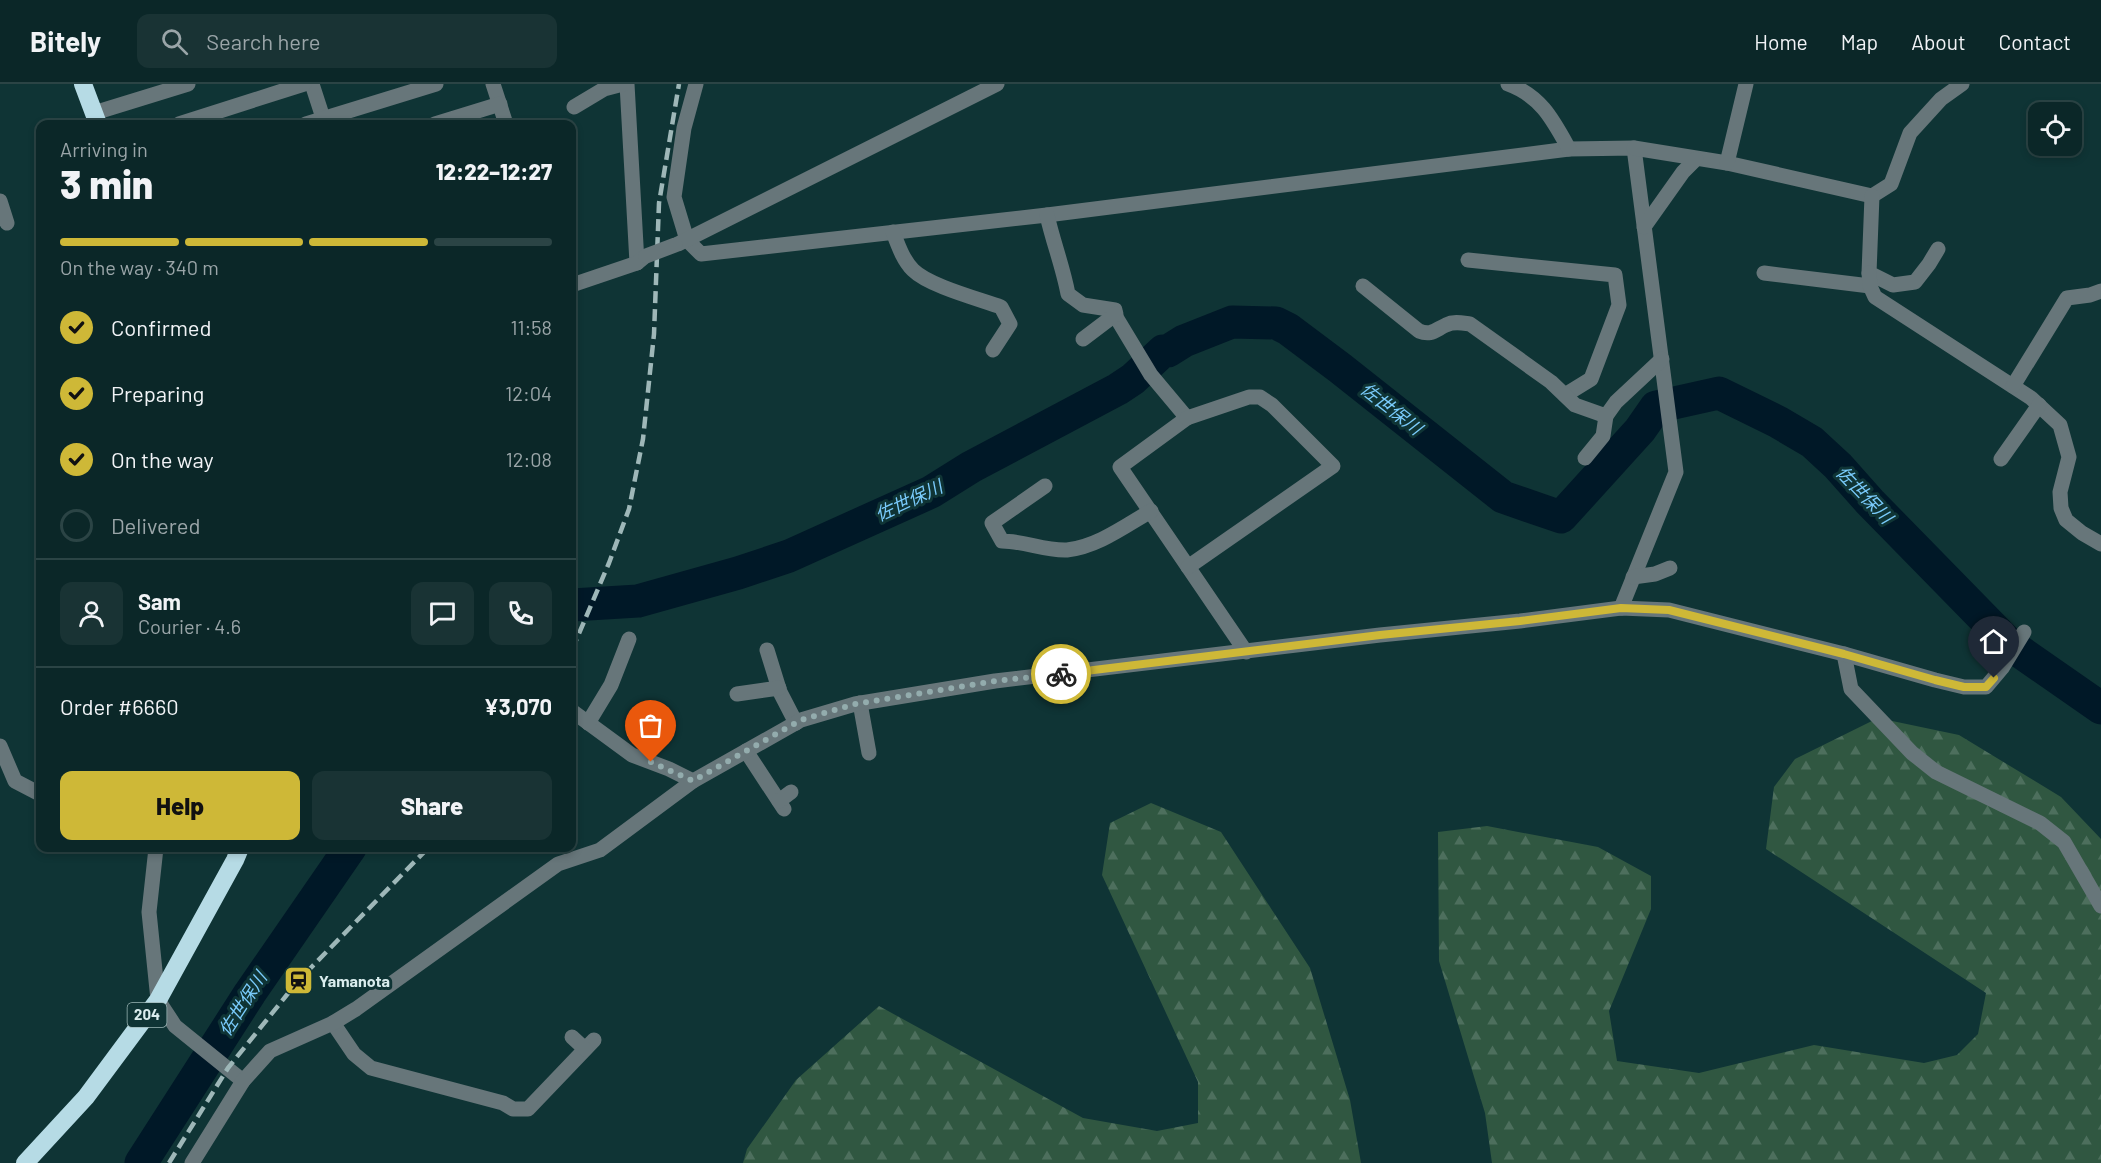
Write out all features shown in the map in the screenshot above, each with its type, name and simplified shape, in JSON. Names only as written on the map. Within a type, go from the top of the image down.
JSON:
[{"type":"highway","points":[[84,84],[96,119]]},
{"type":"highway","name":"204","points":[[26,1163],[86,1097],[158,1000],[238,852]]},
{"type":"street","points":[[96,119],[188,84]]},
{"type":"street","points":[[192,120],[304,84]]},
{"type":"street","points":[[312,84],[323,120]]},
{"type":"street","points":[[330,120],[436,84]]},
{"type":"street","points":[[493,84],[505,120]]},
{"type":"street","points":[[574,107],[604,89],[622,84]]},
{"type":"street","points":[[627,84],[641,259]]},
{"type":"street","points":[[681,242],[674,197],[684,128],[696,84]]},
{"type":"street","points":[[576,283],[681,242],[997,84]]},
{"type":"street","points":[[1508,84],[1522,89],[1549,112],[1569,149]]},
{"type":"street","points":[[1726,163],[1746,84]]},
{"type":"street","points":[[681,242],[701,254],[1047,214],[1569,149],[1634,148],[1726,163],[1872,195],[1891,184],[1910,133],[1941,99],[1962,84]]},
{"type":"street","points":[[449,120],[500,105]]},
{"type":"street","points":[[1621,608],[1676,472],[1634,148]]},
{"type":"street","points":[[1644,228],[1683,172],[1696,159]]},
{"type":"street","points":[[1872,195],[1870,280],[1875,297],[2013,387],[2039,405],[2060,425],[2069,457],[2060,492],[2061,508],[2066,520],[2101,544]]},
{"type":"street","points":[[0,201],[7,223]]},
{"type":"street","points":[[1047,214],[1068,294],[1083,305],[1115,310],[1151,375],[1187,418]]},
{"type":"street","points":[[893,232],[903,255],[914,271],[930,281],[1001,308],[1010,324],[993,351]]},
{"type":"street","points":[[1764,273],[1870,280],[1893,285],[1915,282],[1938,249]]},
{"type":"street","points":[[1468,260],[1615,275],[1619,305],[1591,379],[1565,395]]},
{"type":"street","points":[[1362,286],[1426,334],[1448,324],[1459,322],[1470,324],[1551,382],[1575,405],[1606,416]]},
{"type":"street","points":[[2013,387],[2067,298],[2090,296],[2101,291]]},
{"type":"street","points":[[1083,339],[1116,315]]},
{"type":"street","points":[[1585,458],[1603,436],[1606,416],[1616,402],[1662,359]]},
{"type":"street","points":[[1188,567],[1333,465],[1272,405],[1260,397],[1249,397],[1187,418],[1120,467],[1188,567],[1246,652]]},
{"type":"street","points":[[2001,459],[2039,405]]},
{"type":"street","points":[[1045,486],[992,523],[1002,541],[1018,541],[1043,548],[1066,550],[1090,545],[1150,511]]},
{"type":"street","points":[[1634,578],[1670,568]]},
{"type":"street","points":[[192,1163],[243,1081],[270,1051],[333,1023],[356,1009],[558,864],[600,850],[693,781],[801,720],[860,703],[995,681],[1621,608],[1669,610],[1964,687],[1986,687],[2002,668],[2024,632]]},
{"type":"street","points":[[588,723],[611,685],[629,639]]},
{"type":"street","points":[[767,650],[779,688],[796,723]]},
{"type":"street","points":[[1844,654],[1851,689],[1912,753],[1936,772],[2040,823],[2064,842],[2101,906]]},
{"type":"street","points":[[737,694],[779,688]]},
{"type":"street","points":[[860,703],[870,753]]},
{"type":"street","points":[[576,714],[632,755],[693,781]]},
{"type":"street","points":[[0,746],[15,781],[36,792]]},
{"type":"street","points":[[746,751],[785,801]]},
{"type":"street","points":[[156,852],[149,912],[158,1000],[174,1026],[243,1081]]},
{"type":"street","points":[[333,1023],[354,1054],[371,1068],[503,1103],[513,1109],[528,1109],[589,1045],[572,1037]]},
{"type":"green space","points":[[1878,718],[1959,735],[2061,797],[2101,839],[2101,1163],[1492,1163],[1485,1113],[1439,961],[1438,832],[1487,826],[1598,847],[1651,876],[1651,909],[1609,1011],[1617,1061],[1699,1073],[1814,1045],[1924,1063],[1957,1055],[1978,1034],[1986,993],[1766,849],[1774,787],[1795,759]]},
{"type":"green space","points":[[1151,803],[1221,832],[1310,968],[1350,1100],[1361,1163],[743,1163],[747,1149],[796,1080],[879,1006],[1083,1118],[1157,1131],[1198,1123],[1198,1082],[1102,875],[1110,823]]},
{"type":"waterway","name":"佐世保川","points":[[576,605],[638,601],[789,556],[931,492],[971,467],[1118,389],[1133,379],[1163,351],[1168,351],[1184,341],[1232,322],[1276,323],[1288,329],[1340,368],[1503,497],[1561,517],[1640,430],[1656,407],[1719,393],[1778,422],[1812,442],[1838,466],[1870,502],[2009,644],[2101,708]]},
{"type":"waterway","name":"佐世保川","points":[[141,1163],[250,993],[347,852]]},
{"type":"railway","points":[[576,641],[629,509],[643,439],[654,334],[659,203],[679,84]]},
{"type":"railway","points":[[169,1163],[228,1068],[298,981],[424,852]]},
{"type":"way so far","points":[[651,762],[693,781],[801,720],[855,704],[995,681],[1061,674]]},
{"type":"place","name":"Yamanota","points":[[298,981]]},
{"type":"route","points":[[1061,674],[1621,608],[1669,610],[1964,687],[1986,687],[1994,678]]}]
